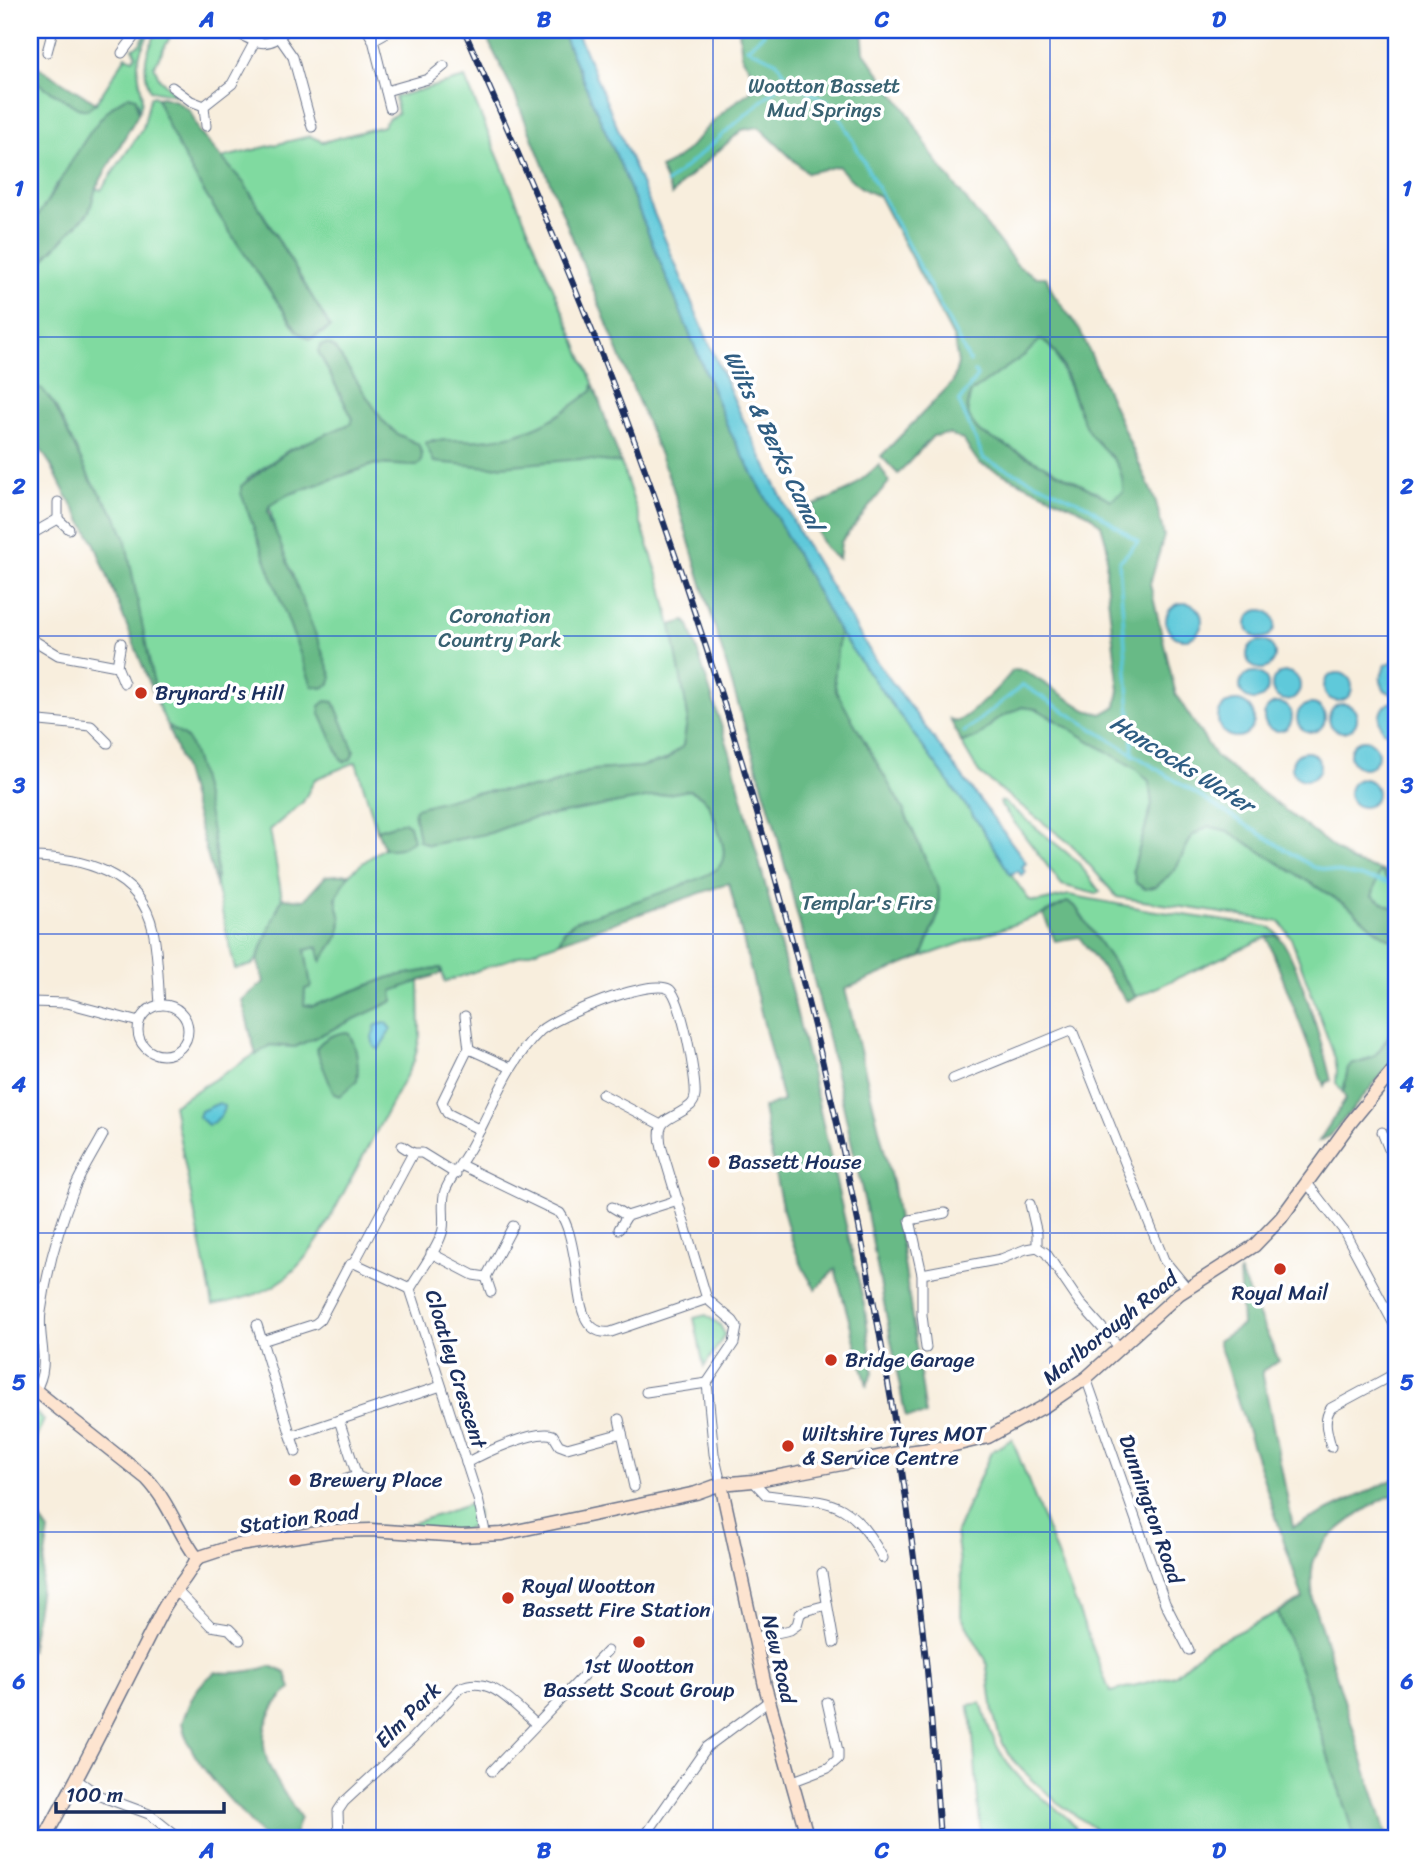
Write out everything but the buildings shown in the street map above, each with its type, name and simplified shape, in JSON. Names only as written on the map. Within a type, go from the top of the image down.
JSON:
[{"type":"street","points":[[47,52],[50,30]]},
{"type":"street","points":[[122,53],[139,30]]},
{"type":"street","points":[[232,30],[254,43],[271,41],[283,33],[293,57],[312,127]]},
{"type":"street","points":[[367,30],[373,40],[390,107]]},
{"type":"street","points":[[373,40],[391,30]]},
{"type":"street","points":[[204,106],[232,84],[254,43]]},
{"type":"street","points":[[386,90],[428,79],[444,66]]},
{"type":"street","points":[[172,87],[191,101],[204,106]]},
{"type":"street","points":[[204,106],[206,126]]},
{"type":"street","points":[[58,502],[58,519],[69,529]]},
{"type":"street","points":[[30,535],[58,519]]},
{"type":"street","points":[[30,638],[58,655],[117,666]]},
{"type":"street","points":[[121,643],[117,666],[124,683]]},
{"type":"street","points":[[30,720],[91,726],[108,743]]},
{"type":"street","points":[[30,857],[66,859],[95,866],[119,878],[134,892],[153,928],[160,1005]]},
{"type":"street","name":"Cloatley Crescent","points":[[486,1536],[481,1509],[410,1289],[443,1228],[446,1190],[511,1068],[539,1033],[559,1017],[577,1009],[653,986],[667,988],[673,992],[682,1015],[694,1072],[695,1097],[687,1109],[670,1116],[661,1125]]},
{"type":"street","points":[[30,1002],[75,1005],[139,1022]]},
{"type":"street","points":[[160,1005],[174,1007],[187,1024],[186,1038],[172,1053],[158,1055],[146,1048],[139,1036],[139,1022],[147,1010],[160,1005]]},
{"type":"street","points":[[465,1016],[469,1049],[442,1102],[447,1113],[480,1130]]},
{"type":"street","points":[[953,1079],[1072,1030],[1164,1260],[1187,1288]]},
{"type":"street","points":[[469,1049],[511,1068]]},
{"type":"street","name":"Marlborough Road","points":[[721,1484],[753,1481],[892,1454],[946,1447],[999,1432],[1024,1419],[1086,1378],[1187,1288],[1254,1246],[1277,1223],[1350,1122],[1394,1075]]},
{"type":"street","points":[[602,1094],[661,1125],[659,1136],[707,1299],[733,1321],[737,1333],[732,1347],[707,1383],[721,1484]]},
{"type":"street","points":[[1382,1132],[1390,1152],[1396,1149]]},
{"type":"street","points":[[44,1839],[77,1780],[164,1607],[197,1558],[154,1486],[33,1388],[42,1380],[45,1368],[41,1310],[61,1225],[76,1185],[103,1135]]},
{"type":"street","points":[[402,1146],[414,1153],[422,1153],[456,1174]]},
{"type":"street","points":[[262,1341],[320,1320],[414,1153]]},
{"type":"street","points":[[461,1165],[559,1213],[566,1226],[576,1263],[579,1297],[586,1318],[597,1331],[611,1332],[707,1299]]},
{"type":"street","points":[[1307,1183],[1344,1231],[1396,1328]]},
{"type":"street","points":[[619,1230],[627,1216],[678,1200]]},
{"type":"street","points":[[1030,1204],[1037,1247]]},
{"type":"street","points":[[612,1207],[627,1216]]},
{"type":"street","points":[[926,1348],[922,1315],[922,1274],[910,1220],[945,1213]]},
{"type":"street","points":[[491,1292],[486,1278],[513,1226]]},
{"type":"street","points":[[922,1274],[991,1261],[1037,1247]]},
{"type":"street","points":[[1037,1247],[1046,1253],[1080,1303],[1120,1348]]},
{"type":"street","points":[[430,1254],[473,1275],[486,1278]]},
{"type":"street","points":[[354,1263],[410,1289]]},
{"type":"street","points":[[257,1325],[296,1452]]},
{"type":"street","points":[[1331,1447],[1325,1423],[1331,1408],[1396,1373]]},
{"type":"street","name":"Dunnington Road","points":[[1086,1378],[1165,1603],[1189,1650]]},
{"type":"street","points":[[646,1392],[707,1383]]},
{"type":"street","points":[[291,1436],[441,1386]]},
{"type":"street","points":[[619,1419],[634,1487]]},
{"type":"street","points":[[339,1420],[357,1475],[371,1482]]},
{"type":"street","points":[[466,1463],[503,1446],[542,1434],[553,1435],[559,1445],[567,1448],[622,1433]]},
{"type":"street","points":[[343,1480],[357,1475]]},
{"type":"street","points":[[753,1481],[765,1495],[811,1499],[838,1505],[864,1525],[883,1558]]},
{"type":"street","name":"Station Road","points":[[197,1558],[233,1546],[331,1531],[371,1530],[486,1536],[521,1532],[696,1493],[721,1484]]},
{"type":"street","name":"New Road","points":[[721,1484],[769,1701],[808,1839]]},
{"type":"street","points":[[822,1573],[834,1643]]},
{"type":"street","points":[[176,1590],[207,1623],[216,1628],[229,1629],[240,1640]]},
{"type":"street","points":[[754,1638],[790,1630],[797,1625],[800,1614],[804,1611],[827,1605]]},
{"type":"street","points":[[492,1771],[607,1651]]},
{"type":"street","name":"Elm Park","points":[[339,1839],[338,1818],[344,1802],[413,1738],[460,1688],[479,1684],[495,1689],[536,1724]]},
{"type":"street","points":[[643,1839],[707,1747],[769,1701]]},
{"type":"street","points":[[791,1782],[828,1769],[838,1759],[827,1702]]},
{"type":"street","points":[[77,1780],[100,1796],[149,1814],[180,1839]]},
{"type":"green space","points":[[148,30],[151,30],[138,63],[142,96],[138,114],[138,103],[55,186],[41,213],[30,225],[30,78],[78,108],[87,110],[96,103],[126,56],[133,59],[136,55],[133,48],[140,44]]},
{"type":"green space","points":[[158,30],[174,30],[154,66],[159,78],[176,95],[150,90],[147,81],[146,59]]},
{"type":"green space","name":"Templar's Firs","points":[[483,30],[561,30],[620,164],[729,430],[839,632],[834,679],[836,691],[903,809],[939,889],[939,913],[922,957],[845,989],[893,1186],[926,1415],[906,1417],[866,1208],[825,1024],[774,823],[672,485],[514,93]]},
{"type":"green space","name":"Wootton Bassett Mud Springs","points":[[739,30],[862,30],[864,52],[906,110],[936,161],[1018,266],[1037,277],[1046,277],[1054,295],[1080,330],[1156,502],[1164,536],[1150,584],[1176,695],[1216,757],[1352,862],[1396,875],[1396,889],[1380,871],[1372,896],[1396,910],[1396,942],[1367,923],[1352,909],[1228,831],[1208,826],[1192,836],[1175,870],[1157,886],[1146,889],[1136,883],[1133,870],[1152,805],[1149,781],[1136,769],[1037,709],[1022,707],[997,719],[978,737],[961,742],[950,719],[956,722],[970,713],[995,691],[1013,670],[1025,671],[1086,710],[1102,714],[1116,706],[1119,690],[1106,580],[1107,546],[1101,525],[1089,514],[979,463],[963,440],[949,434],[933,436],[898,474],[881,456],[953,382],[958,363],[954,339],[879,196],[861,188],[838,166],[807,173],[759,127],[742,130],[672,195],[660,168],[680,157],[721,114],[751,91],[753,73],[742,57]],"holes":[[[1040,340],[1048,345],[1062,365],[1087,429],[1120,471],[1123,492],[1111,500],[979,432],[969,417],[967,407],[971,392],[1026,354]]]},
{"type":"green space","points":[[30,62],[96,103],[87,110],[78,108],[30,78]]},
{"type":"green space","name":"Coronation Country Park","points":[[465,78],[593,383],[592,391],[573,406],[526,433],[486,441],[431,440],[621,463],[662,587],[688,716],[683,746],[666,760],[640,767],[594,770],[544,787],[471,793],[419,840],[428,845],[490,833],[525,820],[689,790],[705,799],[711,808],[724,852],[719,867],[711,873],[576,921],[565,929],[559,942],[445,982],[441,968],[391,977],[313,1006],[304,1005],[305,988],[311,987],[305,950],[318,947],[321,961],[339,933],[341,919],[337,900],[342,884],[354,870],[384,848],[392,850],[404,822],[377,830],[356,762],[315,779],[303,802],[270,830],[282,898],[257,959],[252,965],[235,969],[216,886],[216,854],[203,790],[190,745],[185,737],[167,725],[158,705],[115,515],[91,481],[54,404],[42,389],[30,386],[30,279],[48,255],[89,212],[96,188],[101,190],[143,128],[150,98],[153,96],[157,98],[202,189],[298,332],[311,339],[324,333],[330,327],[252,195],[221,158],[310,136],[323,142],[383,126],[389,118],[398,113],[395,97]],"holes":[[[334,347],[383,421],[397,434],[418,444],[416,466],[375,464],[287,495],[269,505],[312,685],[247,479],[289,450],[350,424],[353,419],[318,351]]]},
{"type":"green space","points":[[129,96],[136,98],[138,114],[96,188],[89,212],[48,255],[30,279],[30,225],[101,118],[114,105]]},
{"type":"green space","points":[[157,98],[176,101],[190,111],[199,132],[244,183],[330,327],[310,339],[298,332],[202,189],[170,129]]},
{"type":"green space","points":[[1039,339],[1046,342],[1056,355],[1087,429],[1119,465],[1123,493],[1111,500],[979,432],[969,418],[967,407],[971,392],[1026,354]]},
{"type":"green space","points":[[321,345],[334,347],[383,421],[397,434],[418,444],[422,454],[421,462],[417,466],[375,464],[287,495],[269,506],[268,512],[332,677],[330,684],[322,688],[312,686],[241,493],[241,486],[289,450],[350,424],[353,419],[318,351]]},
{"type":"green space","points":[[593,383],[621,463],[581,459],[490,467],[434,462],[425,443],[497,438],[527,431],[553,418],[592,391]]},
{"type":"green space","points":[[30,386],[42,389],[54,404],[91,481],[115,515],[125,537],[158,705],[94,542],[30,433]]},
{"type":"green space","points":[[879,465],[889,482],[841,542],[839,559],[827,550],[819,537],[813,506],[849,490]]},
{"type":"green space","points":[[685,621],[689,625],[731,756],[813,1080],[865,1309],[873,1372],[867,1385],[835,1269],[816,1289],[796,1251],[781,1203],[763,1108],[783,1101],[729,883],[559,942],[565,930],[576,921],[675,888],[719,867],[723,847],[713,813],[705,799],[689,790],[525,820],[490,833],[428,845],[419,840],[414,812],[416,808],[471,793],[544,787],[594,770],[640,767],[666,760],[683,746],[688,716],[671,625]]},
{"type":"green space","points":[[839,632],[977,821],[1030,901],[1069,895],[1149,910],[1268,927],[1281,938],[1276,935],[1267,937],[1136,997],[1075,906],[1067,902],[1043,914],[922,957],[939,913],[836,691],[834,679]]},
{"type":"green space","points":[[326,701],[334,702],[354,751],[351,759],[345,762],[341,759],[320,714],[320,706]]},
{"type":"green space","points":[[1022,707],[1037,709],[1136,769],[1149,781],[1152,804],[1133,870],[1136,883],[1145,889],[1157,886],[1175,870],[1192,836],[1208,826],[1228,831],[1352,909],[1367,923],[1396,942],[1396,1024],[1376,1055],[1348,1068],[1343,1093],[1336,1083],[1335,1058],[1291,938],[1280,922],[1117,897],[1072,845],[979,773],[961,742],[978,737],[997,719]]},
{"type":"green space","points":[[167,725],[185,737],[194,757],[214,843],[216,886],[182,764]]},
{"type":"green space","points":[[1003,801],[1077,861],[1100,892],[1096,894],[1062,885],[1001,805],[1000,802]]},
{"type":"green space","points":[[404,822],[409,825],[413,840],[399,848],[384,848],[377,830]]},
{"type":"green space","points":[[1380,870],[1396,889],[1396,910],[1372,897]]},
{"type":"green space","points":[[349,874],[336,898],[341,920],[339,935],[321,962],[318,947],[305,950],[311,987],[305,989],[304,1005],[313,1006],[391,977],[441,968],[442,973],[392,991],[393,1001],[295,1047],[270,1045],[256,1055],[242,1000],[264,982],[257,959],[282,898],[304,900],[326,876]]},
{"type":"green space","points":[[1067,902],[1075,906],[1136,997],[1127,1001],[1079,937],[1055,941],[1043,914]]},
{"type":"green space","points":[[1276,935],[1284,943],[1292,959],[1323,1049],[1331,1081],[1324,1086],[1267,937]]},
{"type":"green space","points":[[419,981],[420,1036],[414,1061],[319,1239],[297,1268],[275,1286],[248,1297],[213,1305],[173,1105],[270,1045],[295,1047],[393,1001],[392,991]]},
{"type":"green space","points":[[1396,1024],[1396,1058],[1330,1136],[1319,1141],[1346,1099],[1343,1093],[1348,1068],[1352,1063],[1373,1056]]},
{"type":"green space","points":[[348,1032],[357,1055],[357,1081],[340,1096],[334,1094],[316,1049],[330,1037]]},
{"type":"green space","points":[[1239,1271],[1279,1361],[1262,1371],[1293,1527],[1396,1478],[1396,1494],[1353,1519],[1322,1545],[1314,1559],[1312,1577],[1313,1602],[1388,1839],[1355,1839],[1301,1672],[1278,1612],[1303,1599],[1218,1341],[1242,1325]]},
{"type":"green space","points":[[706,1315],[720,1325],[725,1335],[704,1367],[694,1318]]},
{"type":"green space","points":[[30,1407],[44,1420],[30,1451]]},
{"type":"green space","points":[[1012,1439],[1110,1692],[1175,1675],[1205,1648],[1278,1612],[1301,1672],[1355,1839],[1109,1839],[1057,1802],[1008,1754],[993,1712],[986,1660],[961,1616],[962,1579],[956,1532],[991,1452]]},
{"type":"green space","points":[[474,1503],[476,1521],[462,1531],[404,1526]]},
{"type":"green space","points":[[30,1505],[49,1531],[30,1652]]},
{"type":"green space","points":[[271,1666],[286,1673],[291,1689],[270,1714],[264,1733],[264,1746],[271,1771],[300,1817],[293,1839],[264,1839],[205,1770],[187,1739],[182,1723],[194,1694],[216,1672],[244,1672]]},
{"type":"green space","points":[[981,1703],[1002,1756],[1029,1787],[1069,1820],[1082,1839],[981,1839],[972,1723],[968,1705]]},
{"type":"water","points":[[561,30],[576,30],[740,413],[800,535],[874,658],[1023,858],[1026,863],[1022,867],[1025,872],[1021,875],[1018,871],[1011,874],[1009,872],[977,821],[839,632],[729,430],[620,164]]},
{"type":"water","points":[[1184,603],[1197,608],[1202,621],[1197,634],[1184,639],[1171,634],[1166,621],[1171,608]]},
{"type":"water","points":[[1261,610],[1271,614],[1275,624],[1271,634],[1261,638],[1251,634],[1247,624],[1251,614]]},
{"type":"water","points":[[1261,641],[1271,645],[1275,655],[1271,665],[1261,669],[1251,665],[1247,655],[1251,645]]},
{"type":"water","points":[[1396,660],[1396,696],[1384,690],[1380,679],[1385,665]]},
{"type":"water","points":[[1254,672],[1264,676],[1268,686],[1264,696],[1254,700],[1244,696],[1240,686],[1244,676]]},
{"type":"water","points":[[1286,672],[1296,676],[1300,686],[1296,696],[1286,700],[1276,696],[1272,686],[1276,676]]},
{"type":"water","points":[[1338,673],[1348,677],[1352,687],[1348,697],[1338,701],[1328,697],[1324,687],[1328,677]]},
{"type":"water","points":[[1236,701],[1249,706],[1254,719],[1249,732],[1236,737],[1223,732],[1218,719],[1223,706]]},
{"type":"water","points":[[1391,702],[1396,702],[1396,737],[1383,731],[1379,719],[1381,711]]},
{"type":"water","points":[[1278,703],[1288,707],[1292,717],[1288,727],[1278,731],[1268,727],[1264,717],[1268,707]]},
{"type":"water","points":[[1311,704],[1321,708],[1325,718],[1321,728],[1311,732],[1301,728],[1297,718],[1301,708]]},
{"type":"water","points":[[1343,704],[1353,708],[1357,718],[1353,728],[1343,732],[1333,728],[1329,718],[1333,708]]},
{"type":"water","points":[[1364,740],[1374,744],[1378,754],[1374,764],[1364,768],[1354,764],[1350,754],[1354,744]]},
{"type":"water","points":[[1306,752],[1316,756],[1320,766],[1316,776],[1306,780],[1296,776],[1292,766],[1296,756]]},
{"type":"water","points":[[1363,779],[1373,783],[1377,793],[1373,803],[1363,807],[1353,803],[1349,793],[1353,783]]},
{"type":"water","points":[[386,1023],[391,1029],[379,1049],[374,1047],[372,1037],[376,1025]]},
{"type":"water","points":[[219,1103],[224,1106],[222,1113],[208,1125],[199,1117],[201,1111]]},
{"type":"waterway","points":[[762,30],[764,34],[747,48],[777,62],[788,78],[800,78],[809,92],[827,101],[844,124],[970,362]]},
{"type":"waterway","points":[[667,183],[788,78]]},
{"type":"waterway","points":[[975,372],[977,376],[959,402],[984,459],[1088,506],[1138,542],[1119,562],[1133,756]]},
{"type":"waterway","name":"Hancocks Water","points":[[964,732],[1023,685],[1313,867],[1396,884]]},
{"type":"railway","points":[[464,30],[558,247],[644,467],[694,611],[783,905],[855,1206],[884,1357],[926,1660],[940,1839]]},
{"type":"place","name":"Brynard's Hill","points":[[141,693]]},
{"type":"place","name":"Bassett House","points":[[714,1162]]},
{"type":"place","name":"Royal Mail","points":[[1280,1269]]},
{"type":"place","name":"Bridge Garage","points":[[831,1360]]},
{"type":"place","name":"Wiltshire Tyres MOT & Service Centre","points":[[788,1446]]},
{"type":"place","name":"Brewery Place","points":[[295,1480]]},
{"type":"place","name":"Royal Wootton Bassett Fire Station","points":[[508,1598]]},
{"type":"place","name":"1st Wootton Bassett Scout Group","points":[[639,1642]]},
{"type":"water label","name":"Wilts & Berks Canal","points":[[773,440]]}]
